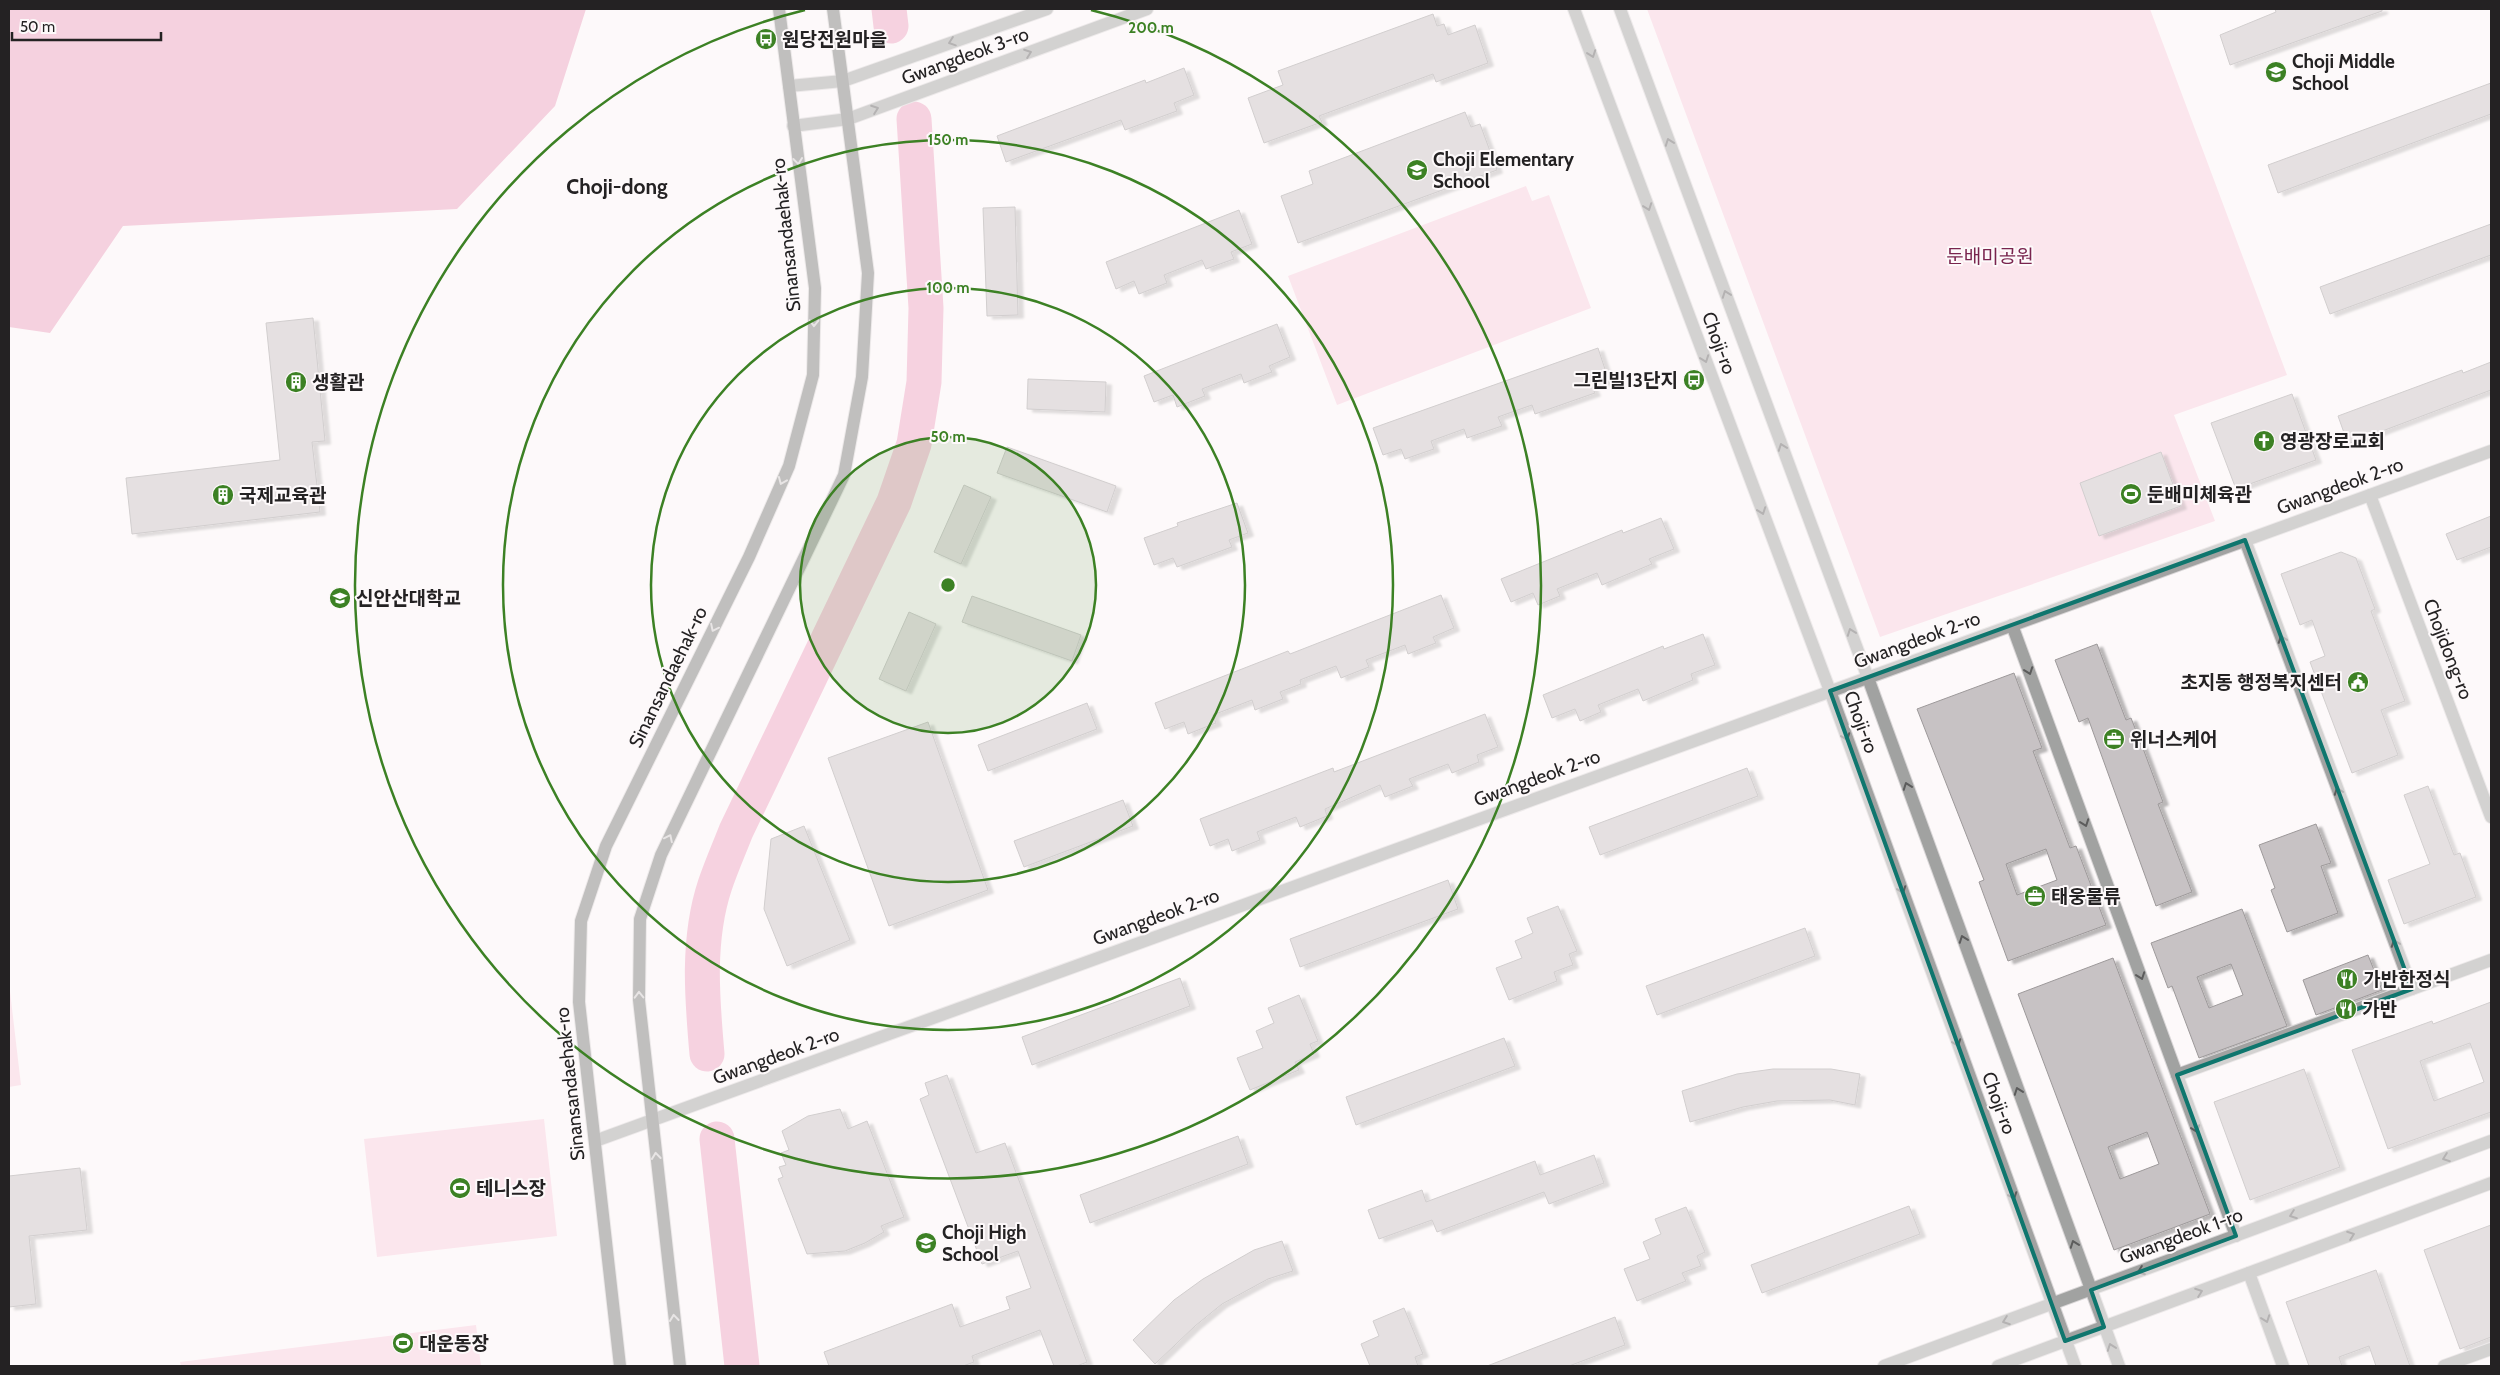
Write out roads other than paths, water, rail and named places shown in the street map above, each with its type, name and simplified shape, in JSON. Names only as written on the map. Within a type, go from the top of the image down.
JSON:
[{"type":"main road","name":"Sinansandaehak-ro","points":[[620,1366],[579,1002],[581,921],[606,846],[749,557],[789,466],[813,375],[815,288],[779,9]]},
{"type":"main road","points":[[680,1366],[639,1000],[640,919],[661,855],[844,475],[862,377],[868,273],[833,9]]},
{"type":"street","name":"Gwangdeok 3-ro","points":[[789,86],[843,81],[1047,9]]},
{"type":"street","name":"Gwangdeok 3-ro","points":[[794,126],[848,119],[1147,9]]},
{"type":"street","name":"Choji-ro","points":[[1574,9],[1830,691],[2075,1366]]},
{"type":"street","name":"Choji-ro","points":[[1620,9],[1868,678],[2118,1366]]},
{"type":"street","name":"Gwangdeok 2-ro","points":[[595,1141],[2491,451]]},
{"type":"street","name":"Chojidong-ro","points":[[2370,495],[2491,817]]},
{"type":"street","points":[[2245,540],[2412,989]]},
{"type":"street","points":[[2012,625],[2236,1236]]},
{"type":"street","points":[[2177,1075],[2491,960]]},
{"type":"street","name":"Gwangdeok 1-ro","points":[[1884,1366],[2491,1142]]},
{"type":"street","points":[[1998,1366],[2491,1184]]},
{"type":"street","points":[[2249,1273],[2282,1366]]},
{"type":"street","points":[[2444,1366],[2491,1349]]},
{"type":"waterway","points":[[889,9],[891,26]]},
{"type":"waterway","points":[[707,1054],[702,969],[703,947],[709,905],[715,885],[736,831],[894,502],[914,444],[924,382],[926,308],[914,119]]},
{"type":"waterway","points":[[717,1139],[742,1366]]},
{"type":"place","name":"원당전원마을","points":[[766,39]]},
{"type":"place","name":"Choji Middle School","points":[[2276,72]]},
{"type":"place","name":"Choji Elementary School","points":[[1417,170]]},
{"type":"place","name":"그린빌13단지","points":[[1694,380]]},
{"type":"place","name":"생활관","points":[[296,382]]},
{"type":"place","name":"영광장로교회","points":[[2264,441]]},
{"type":"place","name":"둔배미체육관","points":[[2131,494]]},
{"type":"place","name":"국제교육관","points":[[223,495]]},
{"type":"place","name":"신안산대학교","points":[[340,598]]},
{"type":"place","name":"초지동 행정복지센터","points":[[2358,682]]},
{"type":"place","name":"위너스케어","points":[[2114,739]]},
{"type":"place","name":"태웅물류","points":[[2035,896]]},
{"type":"place","name":"가반한정식","points":[[2347,979]]},
{"type":"place","name":"가반","points":[[2346,1009]]},
{"type":"place","name":"테니스장","points":[[460,1188]]},
{"type":"place","name":"Choji High School","points":[[926,1243]]},
{"type":"place","name":"대운동장","points":[[403,1343]]},
{"type":"district","name":"Choji-dong","points":[[617,186]]},
{"type":"park label","name":"둔배미공원","points":[[1990,256]]}]
